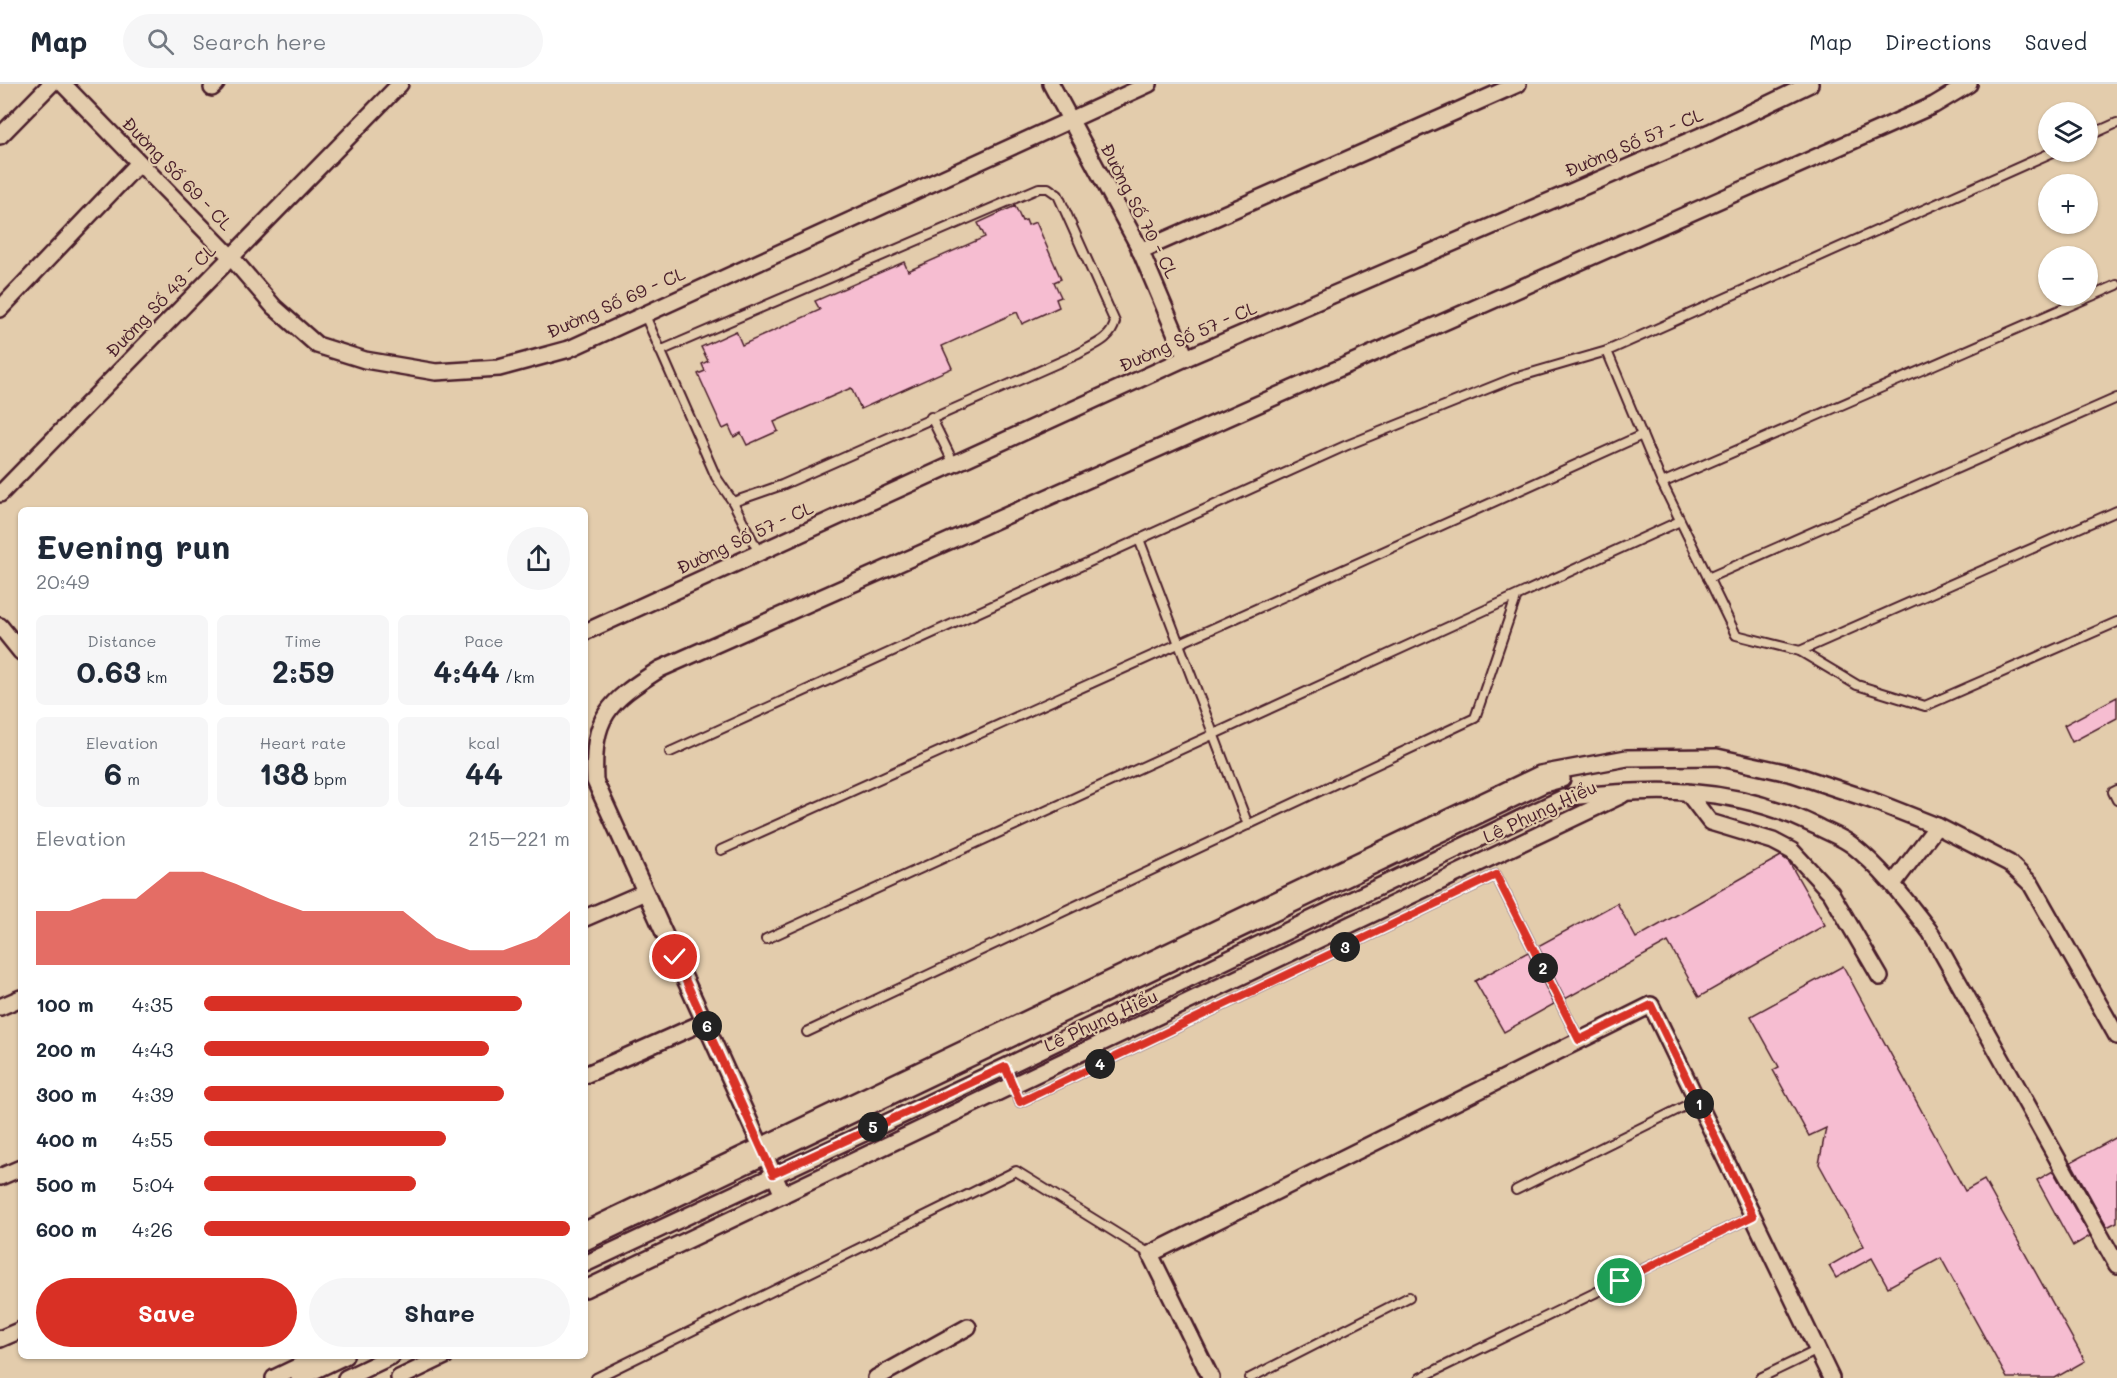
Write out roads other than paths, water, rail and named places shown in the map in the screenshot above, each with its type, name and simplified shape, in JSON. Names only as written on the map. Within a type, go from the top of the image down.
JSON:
[{"type":"street","points":[[0,136],[51,84]]},
{"type":"street","name":"Đường Số 69 - CL","points":[[63,84],[231,257],[274,307],[317,345],[365,360],[436,372],[499,368],[568,349],[1070,118],[1149,84]]},
{"type":"street","name":"Đường Số 43 - CL","points":[[0,494],[400,84]]},
{"type":"street","name":"Đường Số 70 - CL","points":[[1051,84],[1140,251],[1186,358]]},
{"type":"street","points":[[1140,251],[1518,84]]},
{"type":"street","name":"Đường Số 57 - CL","points":[[588,631],[1186,358],[1700,136],[1810,84]]},
{"type":"street","points":[[783,1195],[595,781],[594,751],[603,716],[624,692],[660,669],[1934,105],[1969,84]]},
{"type":"street","points":[[0,309],[139,163]]},
{"type":"street","points":[[0,626],[18,648]]},
{"type":"street","name":"Lê Phụng Hiểu","points":[[588,1240],[763,1151],[1540,774],[1627,758],[1717,757],[1793,774],[1937,826],[2009,863],[2031,884],[2117,1036]]},
{"type":"street","name":"Lê Phụng Hiểu","points":[[588,1288],[1634,789]]},
{"type":"street","name":"Lê Phụng Hiểu","points":[[588,1263],[1005,1067],[1563,798],[1634,789],[1714,793],[1788,813],[1851,844],[1893,884],[1930,933],[2117,1264]]},
{"type":"street","points":[[1687,792],[1710,822],[1773,841],[1792,851],[1831,893],[1880,977]]},
{"type":"street","points":[[1893,884],[1937,826]]},
{"type":"street","points":[[588,917],[645,891]]},
{"type":"street","points":[[0,1007],[18,999]]},
{"type":"street","points":[[1211,1378],[1150,1254],[1651,1005],[1832,1378]]},
{"type":"street","points":[[588,1074],[705,1022]]},
{"type":"street","points":[[994,1040],[1013,1085]]},
{"type":"street","name":"Lê Phụng Hiểu","points":[[588,1229],[763,1151]]},
{"type":"street","points":[[0,1177],[18,1169]]},
{"type":"street","points":[[876,1378],[968,1327]]},
{"type":"street","points":[[0,1339],[18,1331]]},
{"type":"street","points":[[274,1378],[310,1359]]},
{"type":"street","points":[[299,1378],[339,1359]]},
{"type":"street","points":[[346,1378],[386,1359]]},
{"type":"street","points":[[399,1378],[439,1359]]},
{"type":"lane","points":[[2098,132],[2117,123]]},
{"type":"lane","points":[[670,753],[1355,441],[1514,378],[1606,351],[2038,159]]},
{"type":"lane","points":[[660,351],[1039,188],[1048,188],[1058,195],[1115,322],[1113,331],[1078,354],[931,417],[782,485],[733,502]]},
{"type":"lane","points":[[1662,483],[2117,285]]},
{"type":"lane","points":[[644,313],[716,477],[733,502],[759,553]]},
{"type":"lane","points":[[1606,351],[1662,483],[1736,635],[1800,651],[1857,685],[1925,706],[2117,622]]},
{"type":"lane","points":[[1708,578],[2117,398]]},
{"type":"lane","points":[[931,417],[954,464]]},
{"type":"lane","points":[[721,850],[1642,435]]},
{"type":"lane","points":[[1800,651],[2117,511]]},
{"type":"lane","points":[[766,939],[1516,598],[1680,521]]},
{"type":"lane","points":[[1138,539],[1216,735],[1248,825]]},
{"type":"lane","points":[[807,1032],[1475,718],[1516,598]]},
{"type":"lane","points":[[2117,790],[2113,792],[2117,800]]},
{"type":"lane","points":[[1013,1085],[1020,1102],[1496,875],[1579,1040]]},
{"type":"lane","points":[[1516,1190],[1697,1100]]},
{"type":"lane","points":[[596,1378],[1016,1171],[1150,1254]]},
{"type":"lane","points":[[1420,1378],[1753,1216]]},
{"type":"lane","points":[[1250,1378],[1409,1297]]},
{"type":"lane","points":[[1760,1378],[1818,1350]]}]
